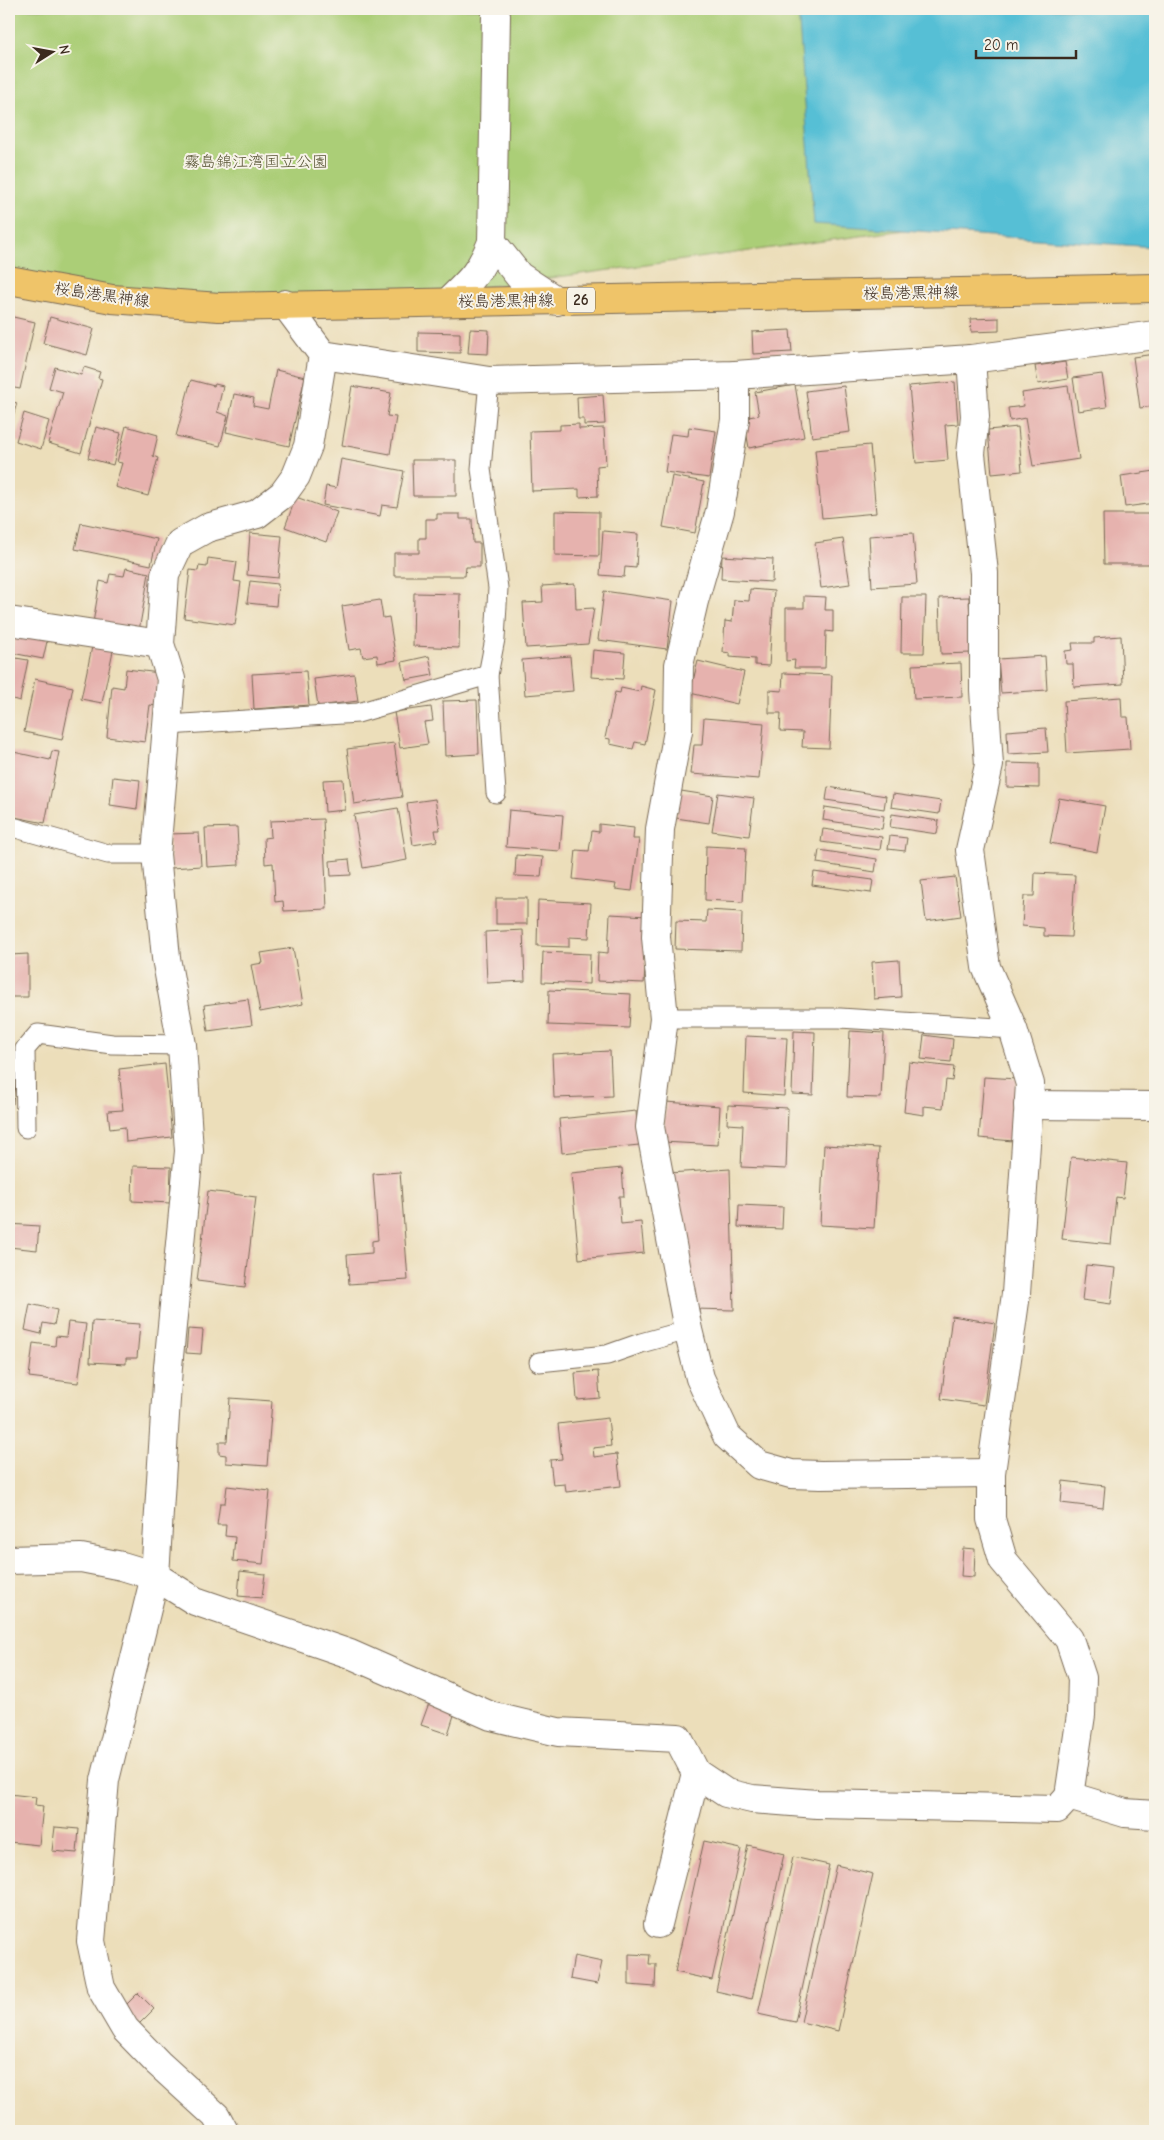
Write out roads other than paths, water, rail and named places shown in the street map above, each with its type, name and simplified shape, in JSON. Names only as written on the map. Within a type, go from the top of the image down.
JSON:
[{"type":"main road","name":"桜島港黒神線","points":[[9,280],[112,298],[219,307],[285,304],[557,301],[1155,288]]},
{"type":"street","points":[[448,302],[474,276],[483,264],[492,242],[496,14]]},
{"type":"street","points":[[492,242],[519,276],[557,301]]},
{"type":"street","points":[[285,304],[323,355],[489,381],[735,375],[972,358],[1155,335]]},
{"type":"street","points":[[224,2131],[216,2116],[158,2064],[125,2029],[100,1988],[91,1941],[105,1780],[155,1576],[168,1367],[189,1151],[182,1045],[166,958],[156,854],[171,680],[160,644],[165,575],[180,543],[207,528],[257,514],[283,494],[296,476],[308,446],[323,355]]},
{"type":"street","points":[[9,1560],[81,1558],[122,1566],[155,1576],[195,1601],[350,1654],[491,1716],[558,1732],[678,1738],[696,1773],[726,1792],[752,1800],[817,1804],[1058,1809],[1069,1796],[1082,1715],[1082,1678],[1068,1639],[1003,1560],[991,1519],[991,1473],[1016,1294],[1030,1084],[1013,1029],[986,967],[970,850],[990,765],[984,690],[984,573],[971,454],[975,416],[972,358]]},
{"type":"street","points":[[735,375],[735,420],[722,502],[694,600],[679,665],[678,731],[660,828],[656,938],[664,1018],[650,1127],[688,1330],[700,1378],[727,1436],[758,1465],[791,1474],[991,1473]]},
{"type":"street","points":[[9,621],[160,644]]},
{"type":"street","points":[[1028,1106],[1155,1106]]},
{"type":"street","points":[[658,1924],[696,1773]]},
{"type":"street","points":[[1069,1796],[1125,1813],[1155,1815]]},
{"type":"lane","points":[[489,381],[481,469],[498,588],[495,639],[488,675],[496,793]]},
{"type":"lane","points":[[168,725],[358,713],[488,675]]},
{"type":"lane","points":[[9,826],[108,854],[156,854]]},
{"type":"lane","points":[[664,1018],[840,1018],[1013,1029]]},
{"type":"lane","points":[[26,1128],[25,1050],[38,1034],[112,1044],[182,1045]]},
{"type":"lane","points":[[538,1362],[607,1355],[688,1330]]},
{"type":"water","points":[[798,9],[1155,9],[1155,247],[814,224]]},
{"type":"park label","name":"霧島錦江湾国立公園","points":[[256,162]]}]
